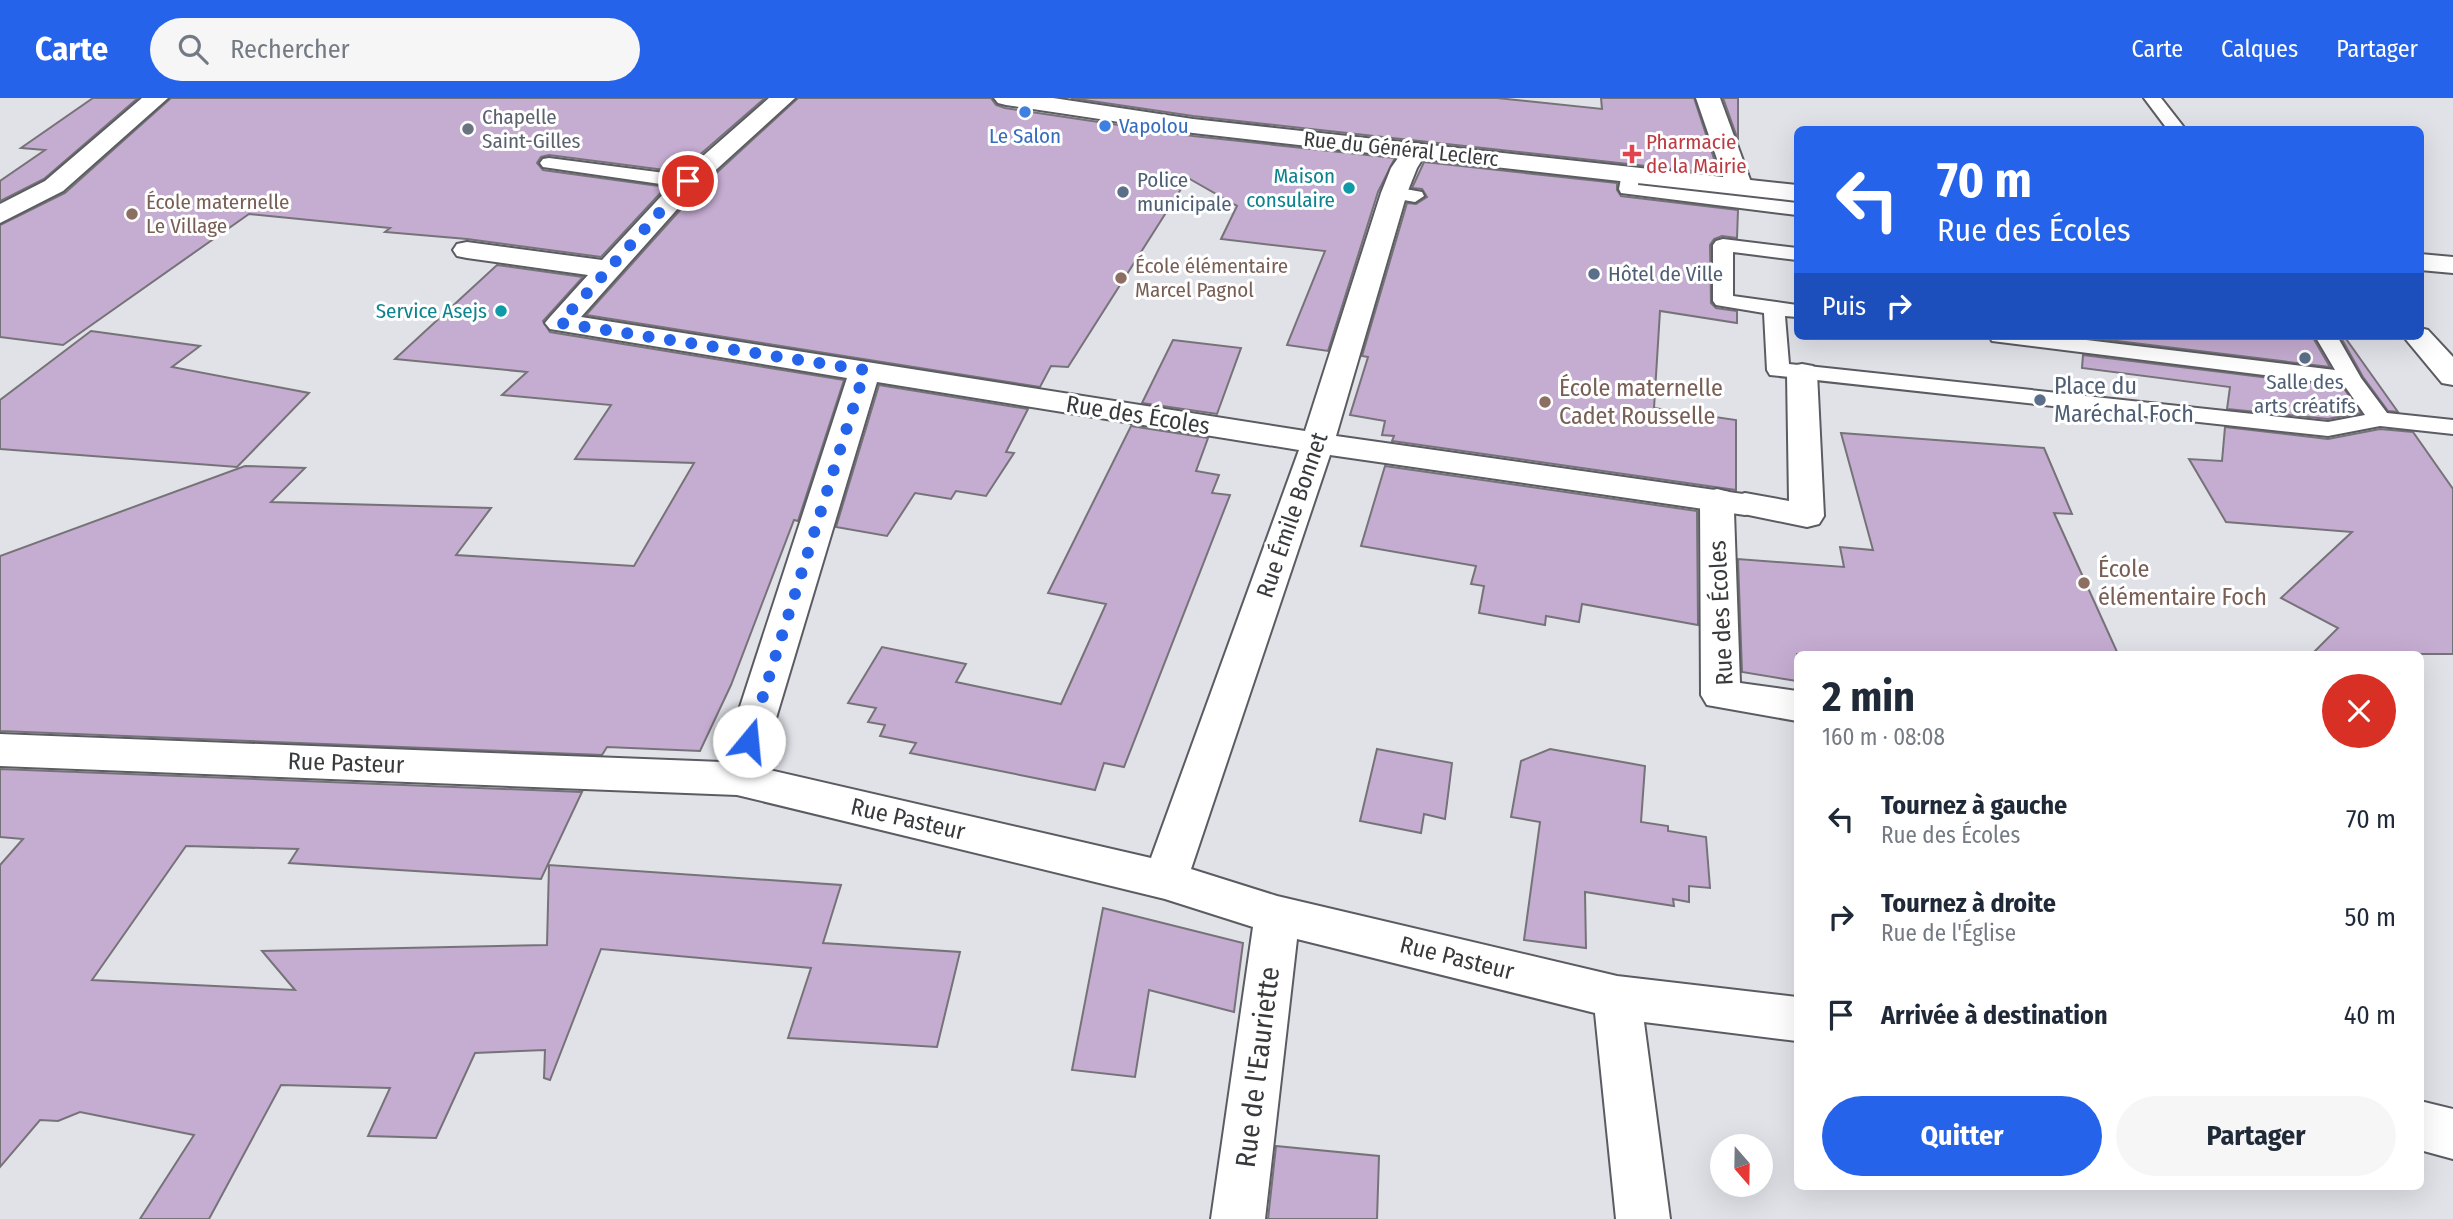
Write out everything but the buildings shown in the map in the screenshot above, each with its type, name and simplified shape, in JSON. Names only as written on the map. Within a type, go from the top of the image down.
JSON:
[{"type":"street","points":[[0,215],[54,186],[156,98]]},
{"type":"street","points":[[467,250],[606,270],[688,181],[783,98]]},
{"type":"street","name":"Rue du Général Leclerc","points":[[1006,98],[1193,126],[1794,192]]},
{"type":"street","points":[[1708,98],[1740,186]]},
{"type":"street","name":"Rue Émile Bonnet","points":[[1165,880],[1404,195],[1404,168],[1416,150]]},
{"type":"street","points":[[2424,262],[2453,265]]},
{"type":"street","name":"Rue des Écoles","points":[[606,270],[560,323],[865,370],[1317,445],[1731,502],[1721,695],[1794,706]]},
{"type":"street","points":[[2421,340],[2453,376]]},
{"type":"street","points":[[737,779],[865,370]]},
{"type":"street","points":[[1731,502],[1807,516],[1802,373]]},
{"type":"street","name":"Rue Pasteur","points":[[0,750],[737,779],[1165,880],[1277,915],[1617,997],[1794,1019]]},
{"type":"street","name":"Rue de l'Eauriette","points":[[1238,1219],[1277,915]]},
{"type":"street","points":[[1617,997],[1643,1219]]},
{"type":"street","points":[[2424,1126],[2453,1134]]},
{"type":"lane","points":[[2152,98],[2175,126]]},
{"type":"lane","points":[[549,163],[688,181]]},
{"type":"lane","points":[[1630,173],[1628,189],[1794,209]]},
{"type":"lane","points":[[1794,254],[1723,245],[1723,301],[1786,310],[1778,370],[2328,429],[2380,419],[2453,427]]},
{"type":"lane","points":[[2033,340],[2351,379]]},
{"type":"lane","points":[[2328,340],[2351,379],[2380,419]]},
{"type":"place","name":"Le Salon","points":[[1025,112]]},
{"type":"place","name":"Vapolou","points":[[1105,126]]},
{"type":"place","name":"Chapelle Saint-Gilles","points":[[468,129]]},
{"type":"place","name":"Pharmacie de la Mairie","points":[[1632,154]]},
{"type":"place","name":"Maison consulaire","points":[[1349,188]]},
{"type":"place","name":"Police municipale","points":[[1123,192]]},
{"type":"place","name":"École maternelle Le Village","points":[[132,214]]},
{"type":"place","name":"Hôtel de Ville","points":[[1594,274]]},
{"type":"place","name":"École élémentaire Marcel Pagnol","points":[[1121,278]]},
{"type":"place","name":"Service Asejs","points":[[501,311]]},
{"type":"place","name":"Salle des arts créatifs","points":[[2305,358]]},
{"type":"place","name":"Place du Maréchal Foch","points":[[2040,400]]},
{"type":"place","name":"École maternelle Cadet Rousselle","points":[[1545,402]]},
{"type":"place","name":"École élémentaire Foch","points":[[2084,583]]},
{"type":"route","points":[[688,181],[560,323],[865,370],[749,741]]}]
